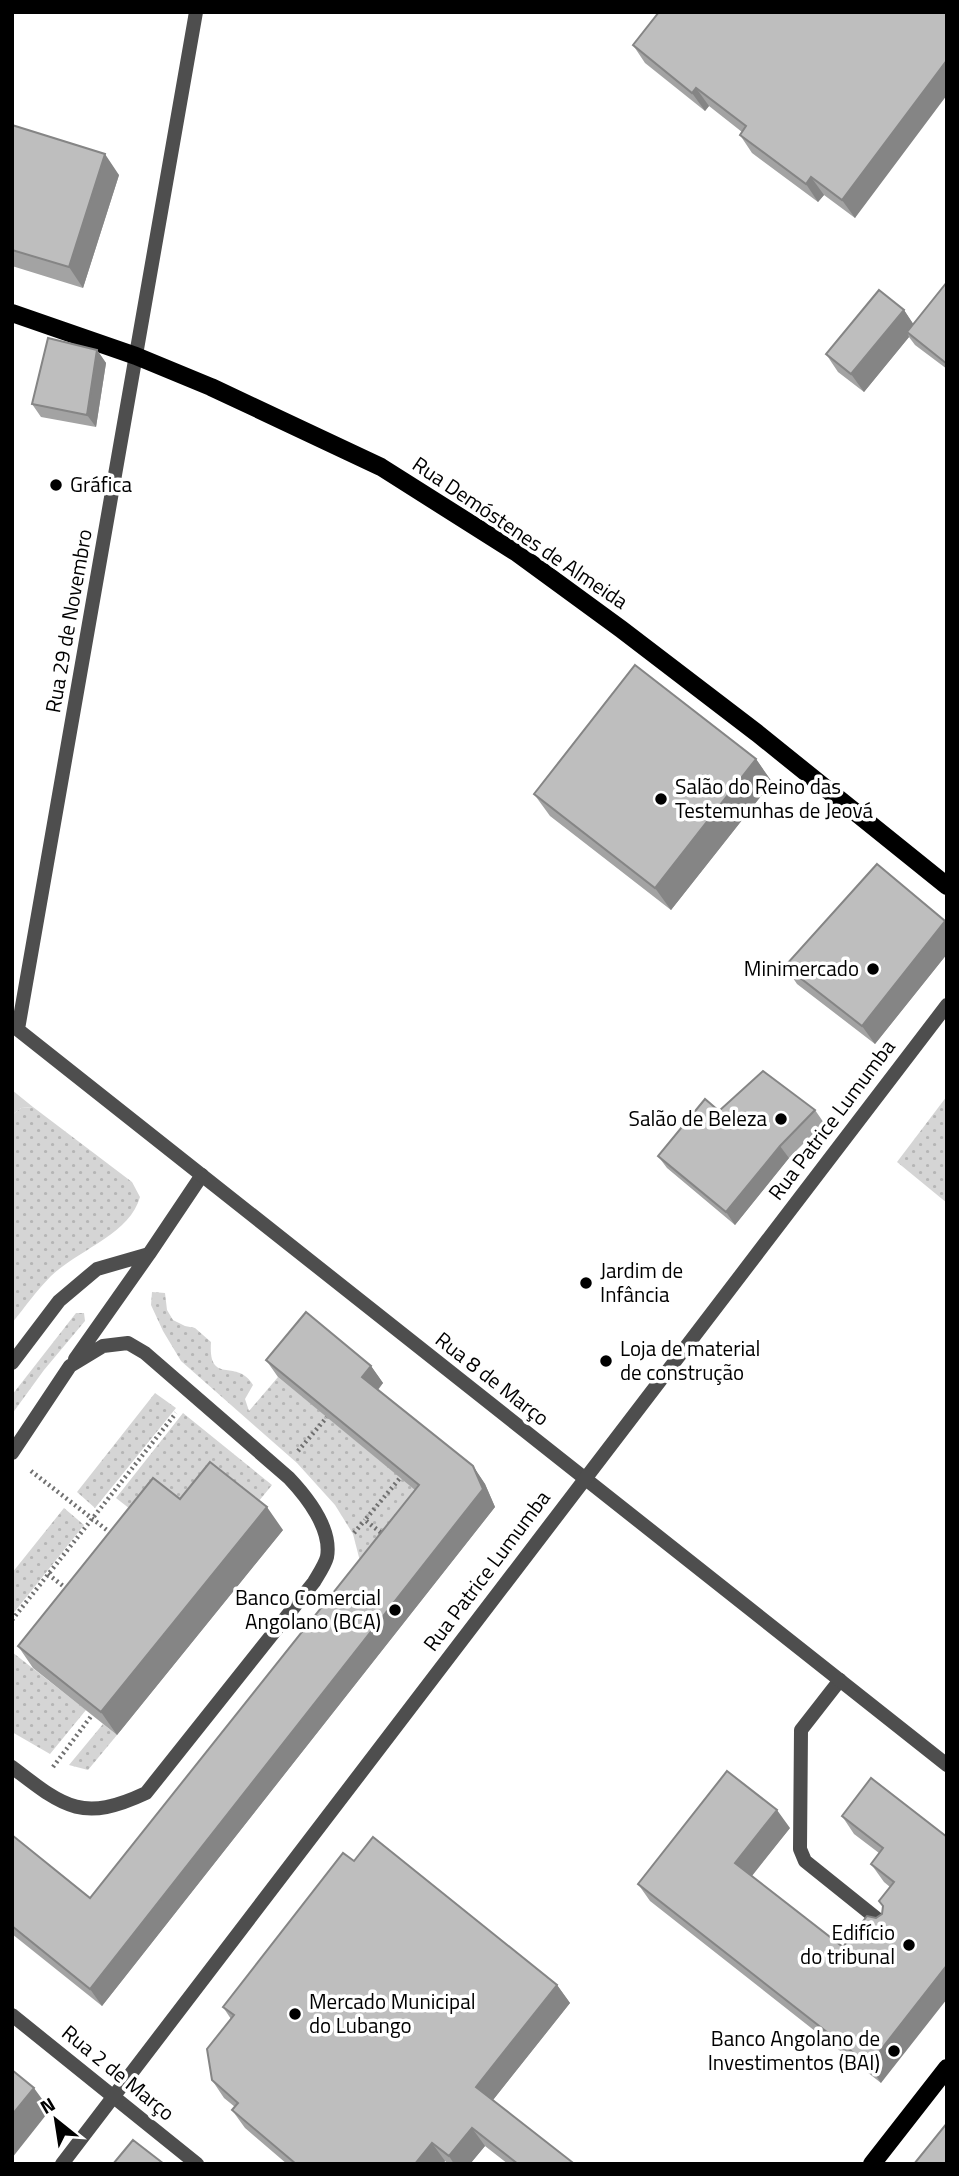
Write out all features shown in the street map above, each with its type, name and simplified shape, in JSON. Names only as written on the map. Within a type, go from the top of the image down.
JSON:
[{"type":"main road","name":"Rua Demóstenes de Almeida","points":[[12,313],[136,356],[211,387],[381,467],[517,553],[621,629],[757,733],[947,886]]},
{"type":"main road","points":[[872,2164],[947,2068]]},
{"type":"street","name":"Rua 29 de Novembro","points":[[15,1027],[196,12]]},
{"type":"street","name":"Rua Patrice Lumumba","points":[[62,2164],[947,1004]]},
{"type":"street","name":"Rua 8 de Março","points":[[15,1027],[947,1765]]},
{"type":"street","points":[[12,1453],[202,1175]]},
{"type":"street","points":[[12,1363],[59,1301],[97,1269],[149,1254]]},
{"type":"street","points":[[12,1767],[52,1798],[85,1810],[118,1806],[146,1793],[314,1582],[327,1558],[325,1534],[305,1494],[145,1353],[128,1343],[103,1346],[71,1366]]},
{"type":"street","points":[[840,1681],[801,1730],[800,1849],[805,1861],[886,1926]]},
{"type":"street","name":"Rua 2 de Março","points":[[12,2015],[197,2164]]},
{"type":"path","points":[[12,1620],[192,1394]]},
{"type":"path","points":[[281,1471],[327,1417]]},
{"type":"path","points":[[25,1466],[118,1539]]},
{"type":"path","points":[[386,1537],[365,1520],[400,1478]]},
{"type":"path","points":[[48,1574],[74,1595]]},
{"type":"path","points":[[38,1786],[92,1715]]},
{"type":"shaded area","points":[[12,1090],[33,1107],[21,1108],[12,1115]]},
{"type":"shaded area","points":[[947,1096],[947,1203],[897,1162]]},
{"type":"shaded area","points":[[33,1107],[132,1182],[140,1197],[126,1221],[51,1276],[12,1323],[12,1115],[21,1108]]},
{"type":"shaded area","points":[[152,1292],[165,1293],[167,1310],[173,1320],[195,1328],[211,1342],[214,1364],[239,1373],[253,1385],[245,1399],[249,1411],[278,1377],[431,1502],[362,1569],[353,1534],[335,1505],[297,1463],[181,1361],[151,1305]]},
{"type":"shaded area","points":[[76,1313],[84,1313],[85,1321],[12,1414],[12,1395]]},
{"type":"shaded area","points":[[155,1393],[176,1408],[95,1508],[77,1492]]},
{"type":"shaded area","points":[[183,1413],[272,1485],[254,1507],[148,1523],[116,1498]]},
{"type":"shaded area","points":[[64,1508],[84,1525],[12,1615],[12,1573]]},
{"type":"shaded area","points":[[12,1652],[86,1710],[50,1754],[12,1732]]},
{"type":"shaded area","points":[[103,1724],[117,1735],[88,1770],[69,1765]]},
{"type":"building","points":[[659,12],[947,12],[947,60],[842,200],[811,177],[806,184],[740,135],[746,126],[696,88],[692,93],[633,45]]},
{"type":"building","points":[[12,125],[105,154],[69,267],[12,250]]},
{"type":"building","points":[[947,282],[947,364],[907,332]]},
{"type":"building","points":[[879,290],[904,310],[851,374],[826,354]]},
{"type":"building","points":[[48,338],[97,350],[87,415],[32,404]]},
{"type":"building","name":"Salão do Reino das Testemunhas de Jeová","points":[[635,665],[756,759],[655,888],[534,794]]},
{"type":"building","name":"Minimercado","points":[[877,864],[945,921],[862,1026],[785,966]]},
{"type":"building","points":[[763,1071],[815,1110],[780,1146],[726,1212],[658,1156],[705,1099],[719,1111]]},
{"type":"building","points":[[306,1312],[371,1366],[362,1377],[473,1466],[483,1489],[90,1989],[12,1926],[12,1835],[90,1898],[419,1485],[266,1360]]},
{"type":"building","points":[[210,1462],[267,1507],[101,1712],[18,1646],[153,1478],[180,1499]]},
{"type":"building","points":[[727,1771],[777,1810],[735,1863],[843,1947],[867,1916],[876,1918],[882,1914],[883,1906],[879,1901],[894,1882],[871,1864],[883,1848],[842,1816],[871,1778],[947,1837],[947,1965],[869,2065],[638,1884]]},
{"type":"building","points":[[373,1837],[557,1985],[476,2087],[572,2162],[570,2164],[518,2164],[472,2128],[449,2156],[432,2143],[415,2164],[296,2164],[232,2110],[238,2103],[212,2080],[207,2049],[234,2015],[223,2007],[343,1853],[354,1861]]},
{"type":"building","points":[[12,2070],[34,2088],[12,2115]]},
{"type":"building","points":[[947,2123],[947,2164],[914,2164]]},
{"type":"building","points":[[133,2140],[164,2164],[113,2164]]},
{"type":"place","name":"Gráfica","points":[[56,485]]},
{"type":"place","name":"Salão do Reino das Testemunhas de Jeová","points":[[661,799]]},
{"type":"place","name":"Minimercado","points":[[873,969]]},
{"type":"place","name":"Salão de Beleza","points":[[781,1119]]},
{"type":"place","name":"Jardim de Infância","points":[[586,1283]]},
{"type":"place","name":"Loja de material de construção","points":[[606,1361]]},
{"type":"place","name":"Banco Comercial Angolano (BCA)","points":[[395,1610]]},
{"type":"place","name":"Edifício do tribunal","points":[[909,1945]]},
{"type":"place","name":"Mercado Municipal do Lubango","points":[[295,2014]]},
{"type":"place","name":"Banco Angolano de Investimentos (BAI)","points":[[894,2051]]}]
